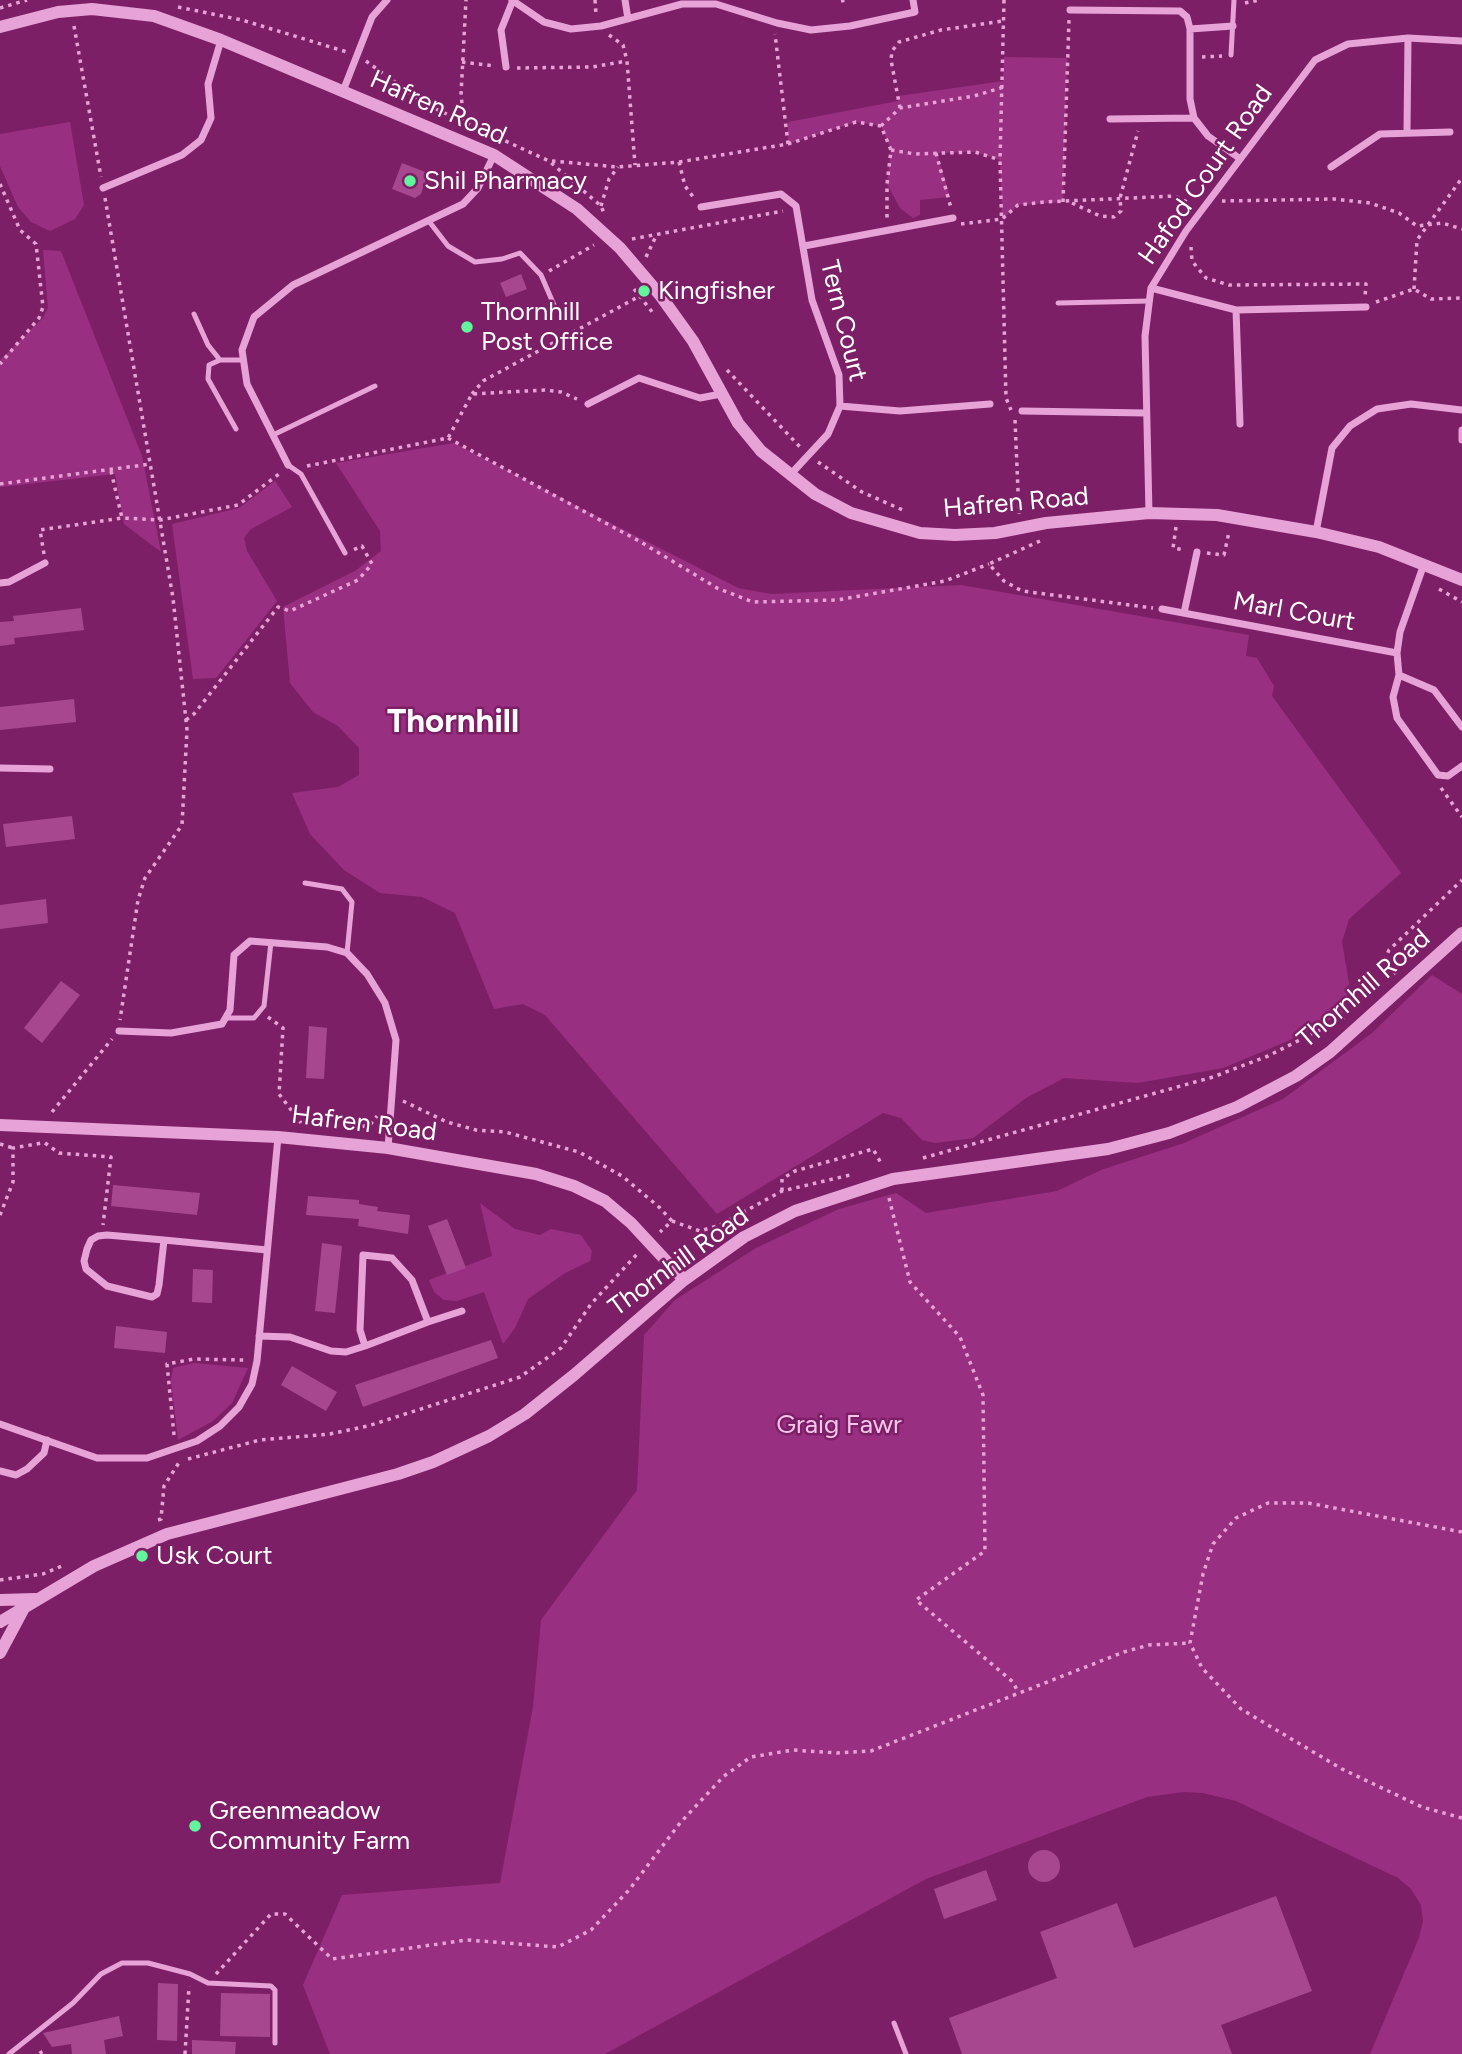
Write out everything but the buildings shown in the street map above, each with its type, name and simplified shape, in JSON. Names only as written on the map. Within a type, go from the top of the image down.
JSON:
[{"type":"street","points":[[343,91],[372,17],[387,0]]},
{"type":"street","points":[[506,67],[501,30],[512,0],[544,22],[571,29],[601,26],[682,4],[716,4],[777,23],[811,30],[850,26],[915,12],[913,0]]},
{"type":"street","points":[[625,0],[628,19]]},
{"type":"street","name":"Hafren Road","points":[[0,27],[19,20],[92,9],[154,16],[221,40],[494,155],[577,209],[620,248],[660,295],[693,341],[738,423],[761,451],[815,494],[851,513],[920,533],[995,533],[1045,523],[1149,513],[1217,515],[1316,532],[1379,547],[1462,580]]},
{"type":"street","points":[[1070,10],[1180,11],[1187,17],[1190,29],[1190,99],[1194,118],[1208,136],[1239,158]]},
{"type":"street","points":[[1190,29],[1233,26]]},
{"type":"street","points":[[1407,131],[1408,38]]},
{"type":"street","name":"Hafod Court Road","points":[[1149,513],[1145,336],[1151,288],[1186,231],[1315,60],[1348,44],[1408,38],[1462,41]]},
{"type":"street","points":[[103,188],[182,155],[201,140],[211,118],[208,84],[221,40]]},
{"type":"street","points":[[1110,119],[1194,118]]},
{"type":"street","points":[[1331,167],[1380,134],[1407,131],[1450,132]]},
{"type":"street","points":[[288,464],[247,384],[242,350],[254,317],[293,285],[463,204],[478,188],[494,155]]},
{"type":"street","name":"Tern Court","points":[[701,207],[781,194],[796,205],[811,300],[839,375],[840,406],[828,434],[790,475]]},
{"type":"street","name":"Tern Court","points":[[804,246],[953,218]]},
{"type":"street","points":[[1151,288],[1236,310],[1366,307]]},
{"type":"street","points":[[1236,310],[1240,424]]},
{"type":"street","points":[[588,404],[639,378],[700,398],[721,394]]},
{"type":"street","name":"Tern Court","points":[[840,406],[900,411],[990,404]]},
{"type":"street","points":[[1316,532],[1332,449],[1350,426],[1377,409],[1411,404],[1462,411]]},
{"type":"street","points":[[1022,411],[1146,413]]},
{"type":"street","points":[[1462,430],[1462,440]]},
{"type":"street","points":[[1184,613],[1197,552]]},
{"type":"street","points":[[0,583],[9,582],[45,563]]},
{"type":"street","points":[[1424,564],[1401,632],[1397,653],[1399,675],[1393,697],[1397,718],[1438,775],[1448,776],[1462,766]]},
{"type":"street","name":"Marl Court","points":[[1162,609],[1397,653]]},
{"type":"street","points":[[1399,675],[1434,690],[1462,726]]},
{"type":"street","points":[[0,768],[50,769]]},
{"type":"street","name":"Thornhill Road","points":[[0,1622],[94,1566],[167,1534],[349,1488],[456,1453],[525,1414],[684,1280],[744,1237],[794,1211],[893,1179],[1108,1149],[1168,1133],[1237,1107],[1296,1076],[1330,1052],[1462,933]]},
{"type":"street","points":[[118,1031],[196,1030],[222,1024],[230,1010],[234,955],[250,941],[327,947],[346,953],[366,974],[385,1003],[396,1040],[388,1148]]},
{"type":"street","name":"Hafren Road","points":[[0,1125],[45,1129],[150,1129],[278,1137],[388,1148],[536,1174],[574,1186],[605,1201],[631,1223],[684,1280]]},
{"type":"street","points":[[0,1424],[97,1458],[119,1460],[147,1458],[197,1441],[239,1407],[252,1384],[259,1336],[278,1137]]},
{"type":"street","points":[[164,1241],[157,1294],[145,1298],[107,1286],[86,1269],[83,1261],[91,1240],[102,1236],[164,1241],[267,1250]]},
{"type":"street","points":[[365,1346],[360,1330],[363,1255],[392,1258],[400,1266],[412,1280],[428,1322]]},
{"type":"street","points":[[259,1336],[290,1337],[331,1351],[346,1352],[462,1311]]},
{"type":"street","points":[[0,1471],[16,1475],[27,1469],[44,1453],[47,1440]]},
{"type":"street","points":[[0,1600],[40,1598]]},
{"type":"street","points":[[0,1653],[26,1606]]},
{"type":"lane","points":[[1231,55],[1234,0]]},
{"type":"lane","points":[[428,220],[448,246],[475,262],[502,259],[520,253],[541,275],[554,305]]},
{"type":"lane","points":[[1058,303],[1150,302]]},
{"type":"lane","points":[[194,314],[208,345],[220,360]]},
{"type":"lane","points":[[236,429],[208,379],[209,365],[220,360],[243,360]]},
{"type":"lane","points":[[273,435],[375,386]]},
{"type":"lane","points":[[288,464],[301,474],[345,554]]},
{"type":"lane","points":[[305,883],[342,889],[352,902],[346,953]]},
{"type":"lane","points":[[225,1018],[254,1018],[264,1006],[271,943]]},
{"type":"lane","points":[[9,2054],[73,2003],[101,1975],[122,1963],[148,1963],[190,1974],[208,1983],[271,1986],[275,1990],[275,2043]]},
{"type":"lane","points":[[894,2023],[906,2054]]},
{"type":"path","points":[[0,8],[27,0]]},
{"type":"path","points":[[465,121],[461,95],[466,0]]},
{"type":"path","points":[[595,0],[595,14],[601,26],[624,45],[635,165]]},
{"type":"path","points":[[1004,0],[1004,87],[1000,160],[1006,398],[1015,421],[1019,517],[1007,519]]},
{"type":"path","points":[[167,6],[242,20],[357,55],[425,104],[550,161],[601,206],[605,215]]},
{"type":"path","points":[[1063,202],[1062,148],[1070,10]]},
{"type":"path","points":[[45,1143],[48,1116],[118,1031],[138,900],[145,878],[182,825],[186,720],[173,598],[71,11]]},
{"type":"path","points":[[900,108],[891,60],[892,51],[899,42],[941,30],[1003,21]]},
{"type":"path","points":[[777,23],[775,39],[788,122],[788,144]]},
{"type":"path","points":[[1190,58],[1231,55]]},
{"type":"path","points":[[462,62],[552,69],[627,61]]},
{"type":"path","points":[[881,126],[900,108],[974,96],[1004,87]]},
{"type":"path","points":[[1071,203],[1100,216],[1114,217],[1121,211],[1120,198],[1139,118]]},
{"type":"path","points":[[550,161],[618,167],[679,162],[788,144],[856,122],[881,126]]},
{"type":"path","points":[[881,126],[891,150],[887,184],[887,231]]},
{"type":"path","points":[[891,150],[915,154],[975,152],[1000,160]]},
{"type":"path","points":[[679,162],[685,186],[701,207],[704,226]]},
{"type":"path","points":[[601,206],[608,180],[618,167]]},
{"type":"path","points":[[1414,289],[1417,240],[1426,223],[1462,178]]},
{"type":"path","points":[[0,184],[20,230],[36,244],[43,307],[39,318],[0,363]]},
{"type":"path","points":[[1211,197],[1221,201],[1334,199],[1370,203],[1399,214],[1417,226],[1442,223],[1462,229]]},
{"type":"path","points":[[657,234],[645,259],[627,239],[781,210],[799,222]]},
{"type":"path","points":[[541,275],[597,243]]},
{"type":"path","points":[[632,286],[654,315]]},
{"type":"path","points":[[448,438],[472,394],[483,382],[638,297]]},
{"type":"path","points":[[718,361],[808,456],[862,492],[916,515]]},
{"type":"path","points":[[472,394],[553,391],[588,404]]},
{"type":"path","points":[[990,404],[1009,405],[1022,411]]},
{"type":"path","points":[[45,563],[40,530],[122,518],[160,520],[238,505],[268,485],[288,464],[312,467],[448,438],[639,541],[717,589],[753,603],[837,600],[946,581],[989,564]]},
{"type":"path","points":[[0,484],[150,464]]},
{"type":"path","points":[[111,471],[122,518]]},
{"type":"path","points":[[186,720],[194,714],[278,607],[290,611],[315,601],[358,580],[372,564],[362,546],[345,554]]},
{"type":"path","points":[[1438,775],[1442,793],[1462,817]]},
{"type":"path","points":[[1396,974],[1385,959],[1389,950],[1462,880]]},
{"type":"path","points":[[1387,982],[1405,966]]},
{"type":"path","points":[[917,1160],[1213,1077],[1268,1056],[1350,1014]]},
{"type":"path","points":[[0,1144],[13,1148],[45,1143],[59,1153],[111,1157],[102,1236]]},
{"type":"path","points":[[0,1215],[13,1182],[13,1148]]},
{"type":"path","points":[[782,1191],[782,1179],[794,1171],[873,1149],[881,1163]]},
{"type":"path","points":[[672,1221],[700,1231],[720,1225],[782,1191],[856,1174]]},
{"type":"path","points":[[889,1198],[910,1282],[960,1337],[983,1395],[985,1551],[916,1600],[1013,1682],[1017,1692]]},
{"type":"path","points":[[149,1524],[161,1519],[164,1486],[180,1461]]},
{"type":"path","points":[[1462,1532],[1308,1503],[1268,1503],[1236,1518],[1213,1544],[1203,1574],[1190,1643],[1202,1668],[1241,1709],[1342,1769],[1422,1807],[1462,1818]]},
{"type":"path","points":[[0,1580],[43,1574],[68,1563]]},
{"type":"path","points":[[208,1983],[271,1914],[285,1914],[332,1959],[467,1940],[558,1947],[591,1930],[629,1890],[680,1823],[715,1785],[751,1757],[793,1750],[837,1754],[871,1751],[1124,1652],[1149,1645],[1190,1643]]},
{"type":"path","points":[[185,2054],[190,1974]]},
{"type":"green space","points":[[1004,57],[1067,58],[1063,202],[1019,205],[1002,219],[1000,160],[975,152],[937,153],[950,197],[920,200],[920,215],[913,218],[900,208],[887,184],[891,150],[881,126],[856,122],[788,144],[788,122],[898,101],[898,96],[1003,81]]},
{"type":"green space","points":[[70,122],[84,205],[75,219],[50,231],[31,222],[18,207],[0,166],[0,134]]},
{"type":"green space","points":[[43,250],[61,251],[142,456],[161,552],[124,524],[115,474],[0,487],[0,360],[43,318],[48,308]]},
{"type":"green space","points":[[454,443],[738,588],[771,594],[961,585],[1249,635],[1246,656],[1257,658],[1274,686],[1272,696],[1401,873],[1349,919],[1342,942],[1349,983],[1345,1012],[1288,1041],[1223,1068],[1138,1083],[1064,1078],[1026,1098],[973,1138],[935,1143],[922,1140],[901,1118],[883,1113],[717,1214],[545,1015],[523,1004],[494,1009],[455,913],[422,897],[380,893],[344,870],[310,834],[292,793],[338,787],[359,775],[359,748],[338,726],[313,712],[290,683],[283,607],[355,571],[381,551],[380,531],[336,463]]},
{"type":"green space","points":[[275,481],[292,507],[251,529],[244,538],[247,551],[277,601],[216,678],[193,679],[172,524],[239,508]]},
{"type":"green space","name":"Graig Fawr","points":[[1432,975],[1462,994],[1462,2054],[1370,2054],[1419,1938],[1423,1921],[1421,1905],[1411,1889],[1398,1878],[1236,1801],[1203,1793],[1184,1792],[1147,1797],[926,1879],[605,2054],[330,2054],[303,1985],[342,1895],[500,1883],[533,1707],[541,1620],[637,1490],[644,1335],[675,1300],[756,1248],[839,1209],[896,1193],[926,1213],[1057,1191],[1101,1170],[1184,1143],[1283,1099],[1372,1033]]},
{"type":"green space","points":[[480,1203],[515,1229],[540,1235],[551,1229],[581,1235],[592,1251],[590,1261],[565,1273],[528,1299],[515,1328],[503,1344],[484,1292],[457,1301],[444,1300],[434,1292],[429,1280],[492,1256]]},
{"type":"green space","points":[[194,1363],[248,1368],[232,1403],[213,1421],[178,1440],[171,1381],[173,1368]]},
{"type":"place","name":"Shil Pharmacy","points":[[410,181]]},
{"type":"place","name":"Kingfisher","points":[[644,291]]},
{"type":"place","name":"Thornhill Post Office","points":[[467,327]]},
{"type":"place","name":"Usk Court","points":[[142,1556]]},
{"type":"place","name":"Greenmeadow Community Farm","points":[[195,1826]]},
{"type":"district","name":"Thornhill","points":[[453,722]]}]
